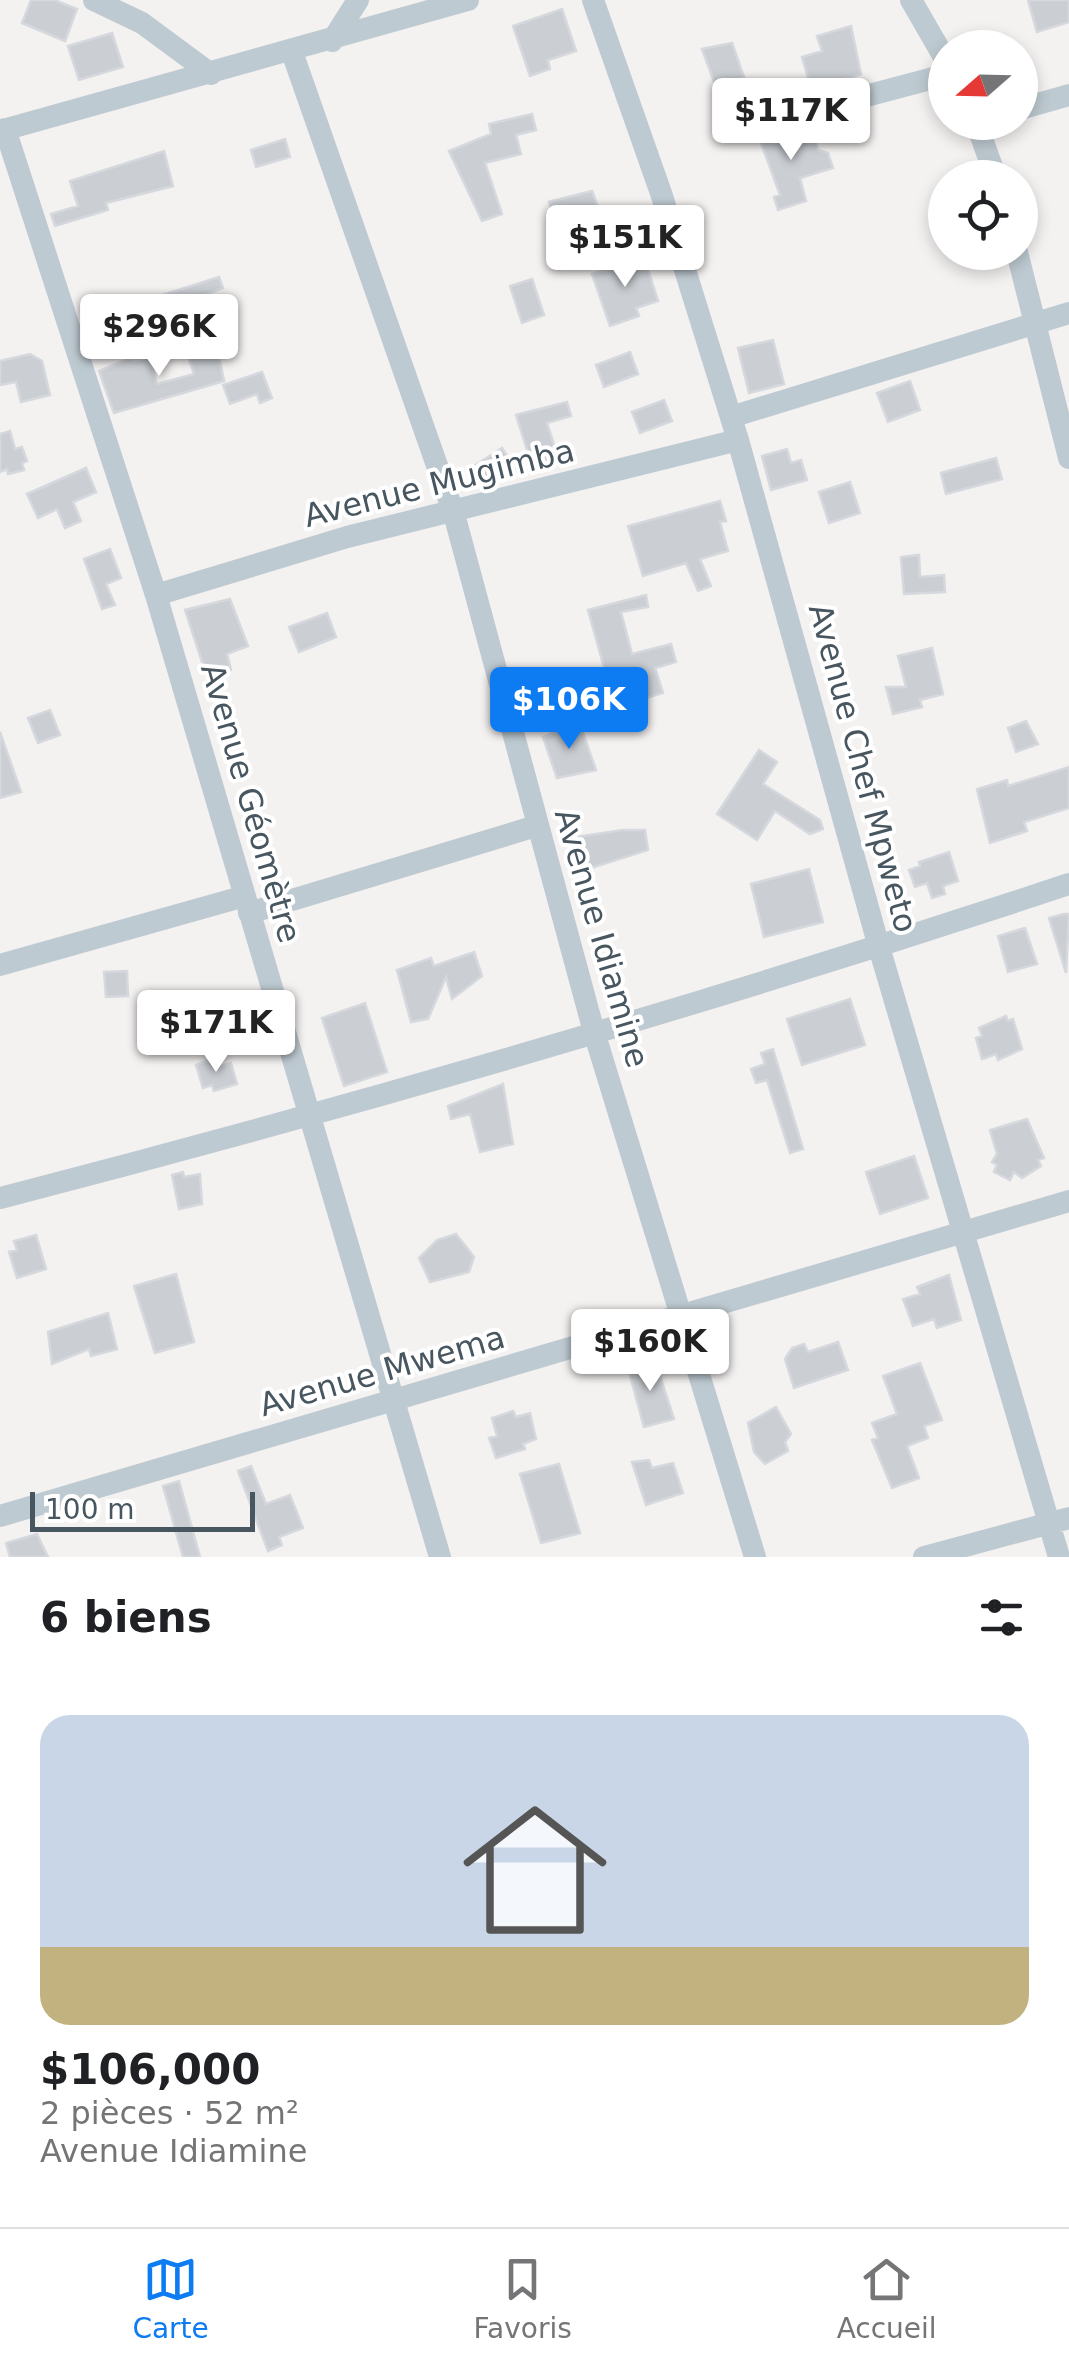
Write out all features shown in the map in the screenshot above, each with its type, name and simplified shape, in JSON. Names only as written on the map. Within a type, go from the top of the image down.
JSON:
[{"type":"street","points":[[94,0],[142,23],[211,74]]},
{"type":"street","points":[[332,41],[358,0]]},
{"type":"street","points":[[3,130],[468,0]]},
{"type":"street","name":"Avenue Chef Mpweto","points":[[593,0],[735,428],[879,947],[964,1234],[1059,1521],[1059,1557]]},
{"type":"street","points":[[910,0],[928,34]]},
{"type":"street","name":"Avenue Idiamine","points":[[292,52],[454,514],[594,1032],[755,1557]]},
{"type":"street","points":[[832,105],[928,70]]},
{"type":"street","points":[[1038,104],[1069,95]]},
{"type":"street","name":"Avenue Géomètre","points":[[3,130],[156,595],[440,1557]]},
{"type":"street","points":[[1022,270],[1069,458]]},
{"type":"street","name":"Avenue Mugimba","points":[[156,595],[261,560],[454,514],[735,428],[1069,313]]},
{"type":"street","points":[[0,965],[536,826]]},
{"type":"street","points":[[0,1198],[310,1118],[879,947],[1069,884]]},
{"type":"street","name":"Avenue Mwema","points":[[0,1516],[1069,1201]]},
{"type":"street","points":[[924,1557],[1059,1521]]},
{"type":"building","points":[[31,0],[54,0],[77,9],[65,41],[22,23]]},
{"type":"building","points":[[1028,0],[1069,0],[1069,22],[1036,30]]},
{"type":"building","points":[[562,9],[576,51],[548,60],[550,69],[530,76],[513,26]]},
{"type":"building","points":[[851,26],[861,74],[820,86],[822,92],[803,98],[799,84],[809,81],[802,57],[822,51],[817,36]]},
{"type":"building","points":[[112,33],[123,67],[79,80],[68,46]]},
{"type":"building","points":[[732,43],[744,77],[717,90],[702,49]]},
{"type":"building","points":[[532,114],[536,130],[516,135],[521,154],[485,163],[502,214],[482,221],[449,151],[491,134],[489,124]]},
{"type":"building","points":[[781,122],[786,140],[804,135],[816,141],[818,150],[828,153],[833,168],[800,178],[806,201],[778,210],[774,197],[780,195],[756,129]]},
{"type":"building","points":[[285,139],[290,157],[256,167],[251,150]]},
{"type":"building","points":[[164,151],[173,186],[106,203],[108,210],[55,226],[51,214],[78,206],[70,181]]},
{"type":"building","points":[[592,191],[605,226],[559,237],[549,202]]},
{"type":"building","points":[[644,257],[658,301],[636,308],[639,316],[610,326],[592,274]]},
{"type":"building","points":[[219,277],[223,288],[207,294],[210,307],[205,309],[206,314],[167,321],[159,296]]},
{"type":"building","points":[[532,279],[544,315],[522,323],[510,286]]},
{"type":"building","points":[[773,340],[784,384],[749,393],[738,348]]},
{"type":"building","points":[[216,341],[224,381],[114,413],[99,371],[133,357],[134,361],[149,357],[157,384],[194,374],[186,350]]},
{"type":"building","points":[[630,352],[638,374],[604,387],[596,365]]},
{"type":"building","points":[[30,354],[42,361],[50,395],[21,402],[16,382],[0,385],[0,361]]},
{"type":"building","points":[[262,372],[272,398],[260,403],[257,394],[230,404],[223,385]]},
{"type":"building","points":[[910,381],[920,410],[888,422],[877,393]]},
{"type":"building","points":[[664,400],[672,421],[640,433],[632,412]]},
{"type":"building","points":[[567,402],[571,416],[547,423],[558,457],[551,460],[553,466],[534,472],[516,415]]},
{"type":"building","points":[[10,431],[15,449],[22,447],[27,461],[22,463],[24,470],[8,474],[7,469],[0,472],[0,434]]},
{"type":"building","points":[[502,448],[517,471],[488,487],[474,466]]},
{"type":"building","points":[[787,449],[791,463],[801,460],[807,480],[771,490],[762,456]]},
{"type":"building","points":[[996,458],[1002,479],[946,494],[941,473]]},
{"type":"building","points":[[86,468],[96,492],[73,502],[81,521],[65,528],[57,509],[38,518],[27,494]]},
{"type":"building","points":[[850,482],[860,513],[829,523],[819,492]]},
{"type":"building","points":[[720,501],[726,521],[720,522],[728,551],[700,559],[711,586],[698,591],[686,563],[643,576],[628,526]]},
{"type":"building","points":[[110,549],[121,578],[106,584],[115,605],[102,609],[84,559]]},
{"type":"building","points":[[919,555],[920,577],[944,575],[945,592],[904,594],[901,557]]},
{"type":"building","points":[[646,595],[648,607],[621,612],[632,654],[671,644],[676,662],[655,668],[663,693],[646,698],[640,681],[610,689],[588,610]]},
{"type":"building","points":[[230,599],[248,646],[227,654],[231,670],[207,677],[185,610]]},
{"type":"building","points":[[327,613],[336,637],[299,652],[289,627]]},
{"type":"building","points":[[932,648],[943,694],[920,700],[922,707],[893,714],[886,687],[906,687],[898,656]]},
{"type":"building","points":[[50,710],[60,735],[38,743],[28,718]]},
{"type":"building","points":[[1026,721],[1038,744],[1016,752],[1008,728]]},
{"type":"building","points":[[579,722],[596,770],[557,778],[543,737]]},
{"type":"building","points":[[0,732],[21,792],[0,798]]},
{"type":"building","points":[[759,750],[777,762],[763,784],[820,820],[823,829],[810,834],[775,811],[757,840],[717,814]]},
{"type":"building","points":[[1069,767],[1069,808],[1024,822],[1027,831],[990,843],[977,789],[1007,780],[1008,786]]},
{"type":"building","points":[[645,830],[648,850],[585,870],[576,837]]},
{"type":"building","points":[[949,852],[958,881],[943,886],[945,894],[932,898],[927,883],[915,887],[909,870],[920,866],[919,862]]},
{"type":"building","points":[[809,869],[823,922],[764,937],[751,884]]},
{"type":"building","points":[[1069,914],[1066,973],[1049,918]]},
{"type":"building","points":[[1025,928],[1037,964],[1008,972],[998,936]]},
{"type":"building","points":[[474,952],[482,976],[452,999],[446,977],[428,1019],[411,1022],[397,970],[431,958],[434,966]]},
{"type":"building","points":[[127,971],[128,996],[106,997],[104,972]]},
{"type":"building","points":[[850,999],[865,1045],[802,1065],[787,1019]]},
{"type":"building","points":[[365,1003],[387,1072],[344,1086],[322,1018]]},
{"type":"building","points":[[1006,1016],[1008,1021],[1013,1019],[1022,1049],[998,1060],[996,1054],[982,1059],[976,1038],[982,1036],[979,1028]]},
{"type":"building","points":[[773,1049],[803,1149],[790,1153],[767,1080],[756,1083],[751,1069],[765,1064],[761,1053]]},
{"type":"building","points":[[212,1059],[215,1068],[231,1063],[237,1084],[214,1091],[212,1085],[203,1088],[196,1065]]},
{"type":"building","points":[[503,1084],[513,1144],[480,1152],[470,1114],[451,1119],[448,1106]]},
{"type":"building","points":[[1027,1119],[1044,1158],[1038,1160],[1041,1166],[1022,1178],[1014,1172],[1010,1180],[994,1172],[997,1165],[992,1162],[997,1154],[990,1130]]},
{"type":"building","points":[[914,1156],[928,1198],[880,1214],[866,1172]]},
{"type":"building","points":[[183,1172],[184,1177],[200,1174],[202,1204],[179,1209],[172,1175]]},
{"type":"building","points":[[456,1234],[474,1257],[469,1272],[430,1282],[419,1258],[437,1240]]},
{"type":"building","points":[[36,1235],[46,1269],[17,1278],[9,1252],[17,1250],[14,1241]]},
{"type":"building","points":[[176,1274],[194,1342],[155,1353],[134,1286]]},
{"type":"building","points":[[949,1275],[961,1320],[937,1328],[934,1319],[913,1326],[903,1299],[920,1294],[917,1287]]},
{"type":"building","points":[[108,1313],[117,1349],[91,1356],[89,1349],[52,1364],[48,1332]]},
{"type":"building","points":[[838,1342],[848,1370],[794,1388],[785,1359],[792,1348],[804,1344],[808,1352]]},
{"type":"building","points":[[654,1358],[674,1419],[644,1427],[628,1368]]},
{"type":"building","points":[[920,1363],[942,1420],[924,1426],[928,1438],[907,1446],[919,1478],[892,1488],[872,1440],[878,1438],[872,1423],[897,1414],[883,1376]]},
{"type":"building","points":[[776,1407],[791,1434],[785,1442],[788,1451],[765,1464],[754,1452],[748,1423]]},
{"type":"building","points":[[513,1411],[516,1417],[530,1413],[536,1439],[523,1444],[525,1449],[496,1458],[489,1438],[497,1436],[492,1418]]},
{"type":"building","points":[[649,1460],[652,1468],[673,1463],[683,1493],[646,1505],[632,1462]]},
{"type":"building","points":[[559,1464],[580,1533],[541,1543],[520,1474]]},
{"type":"building","points":[[251,1466],[266,1504],[290,1495],[303,1528],[279,1537],[282,1545],[268,1551],[238,1471]]},
{"type":"building","points":[[179,1481],[200,1557],[183,1557],[163,1486]]},
{"type":"building","points":[[37,1534],[48,1557],[10,1557],[6,1543]]}]
